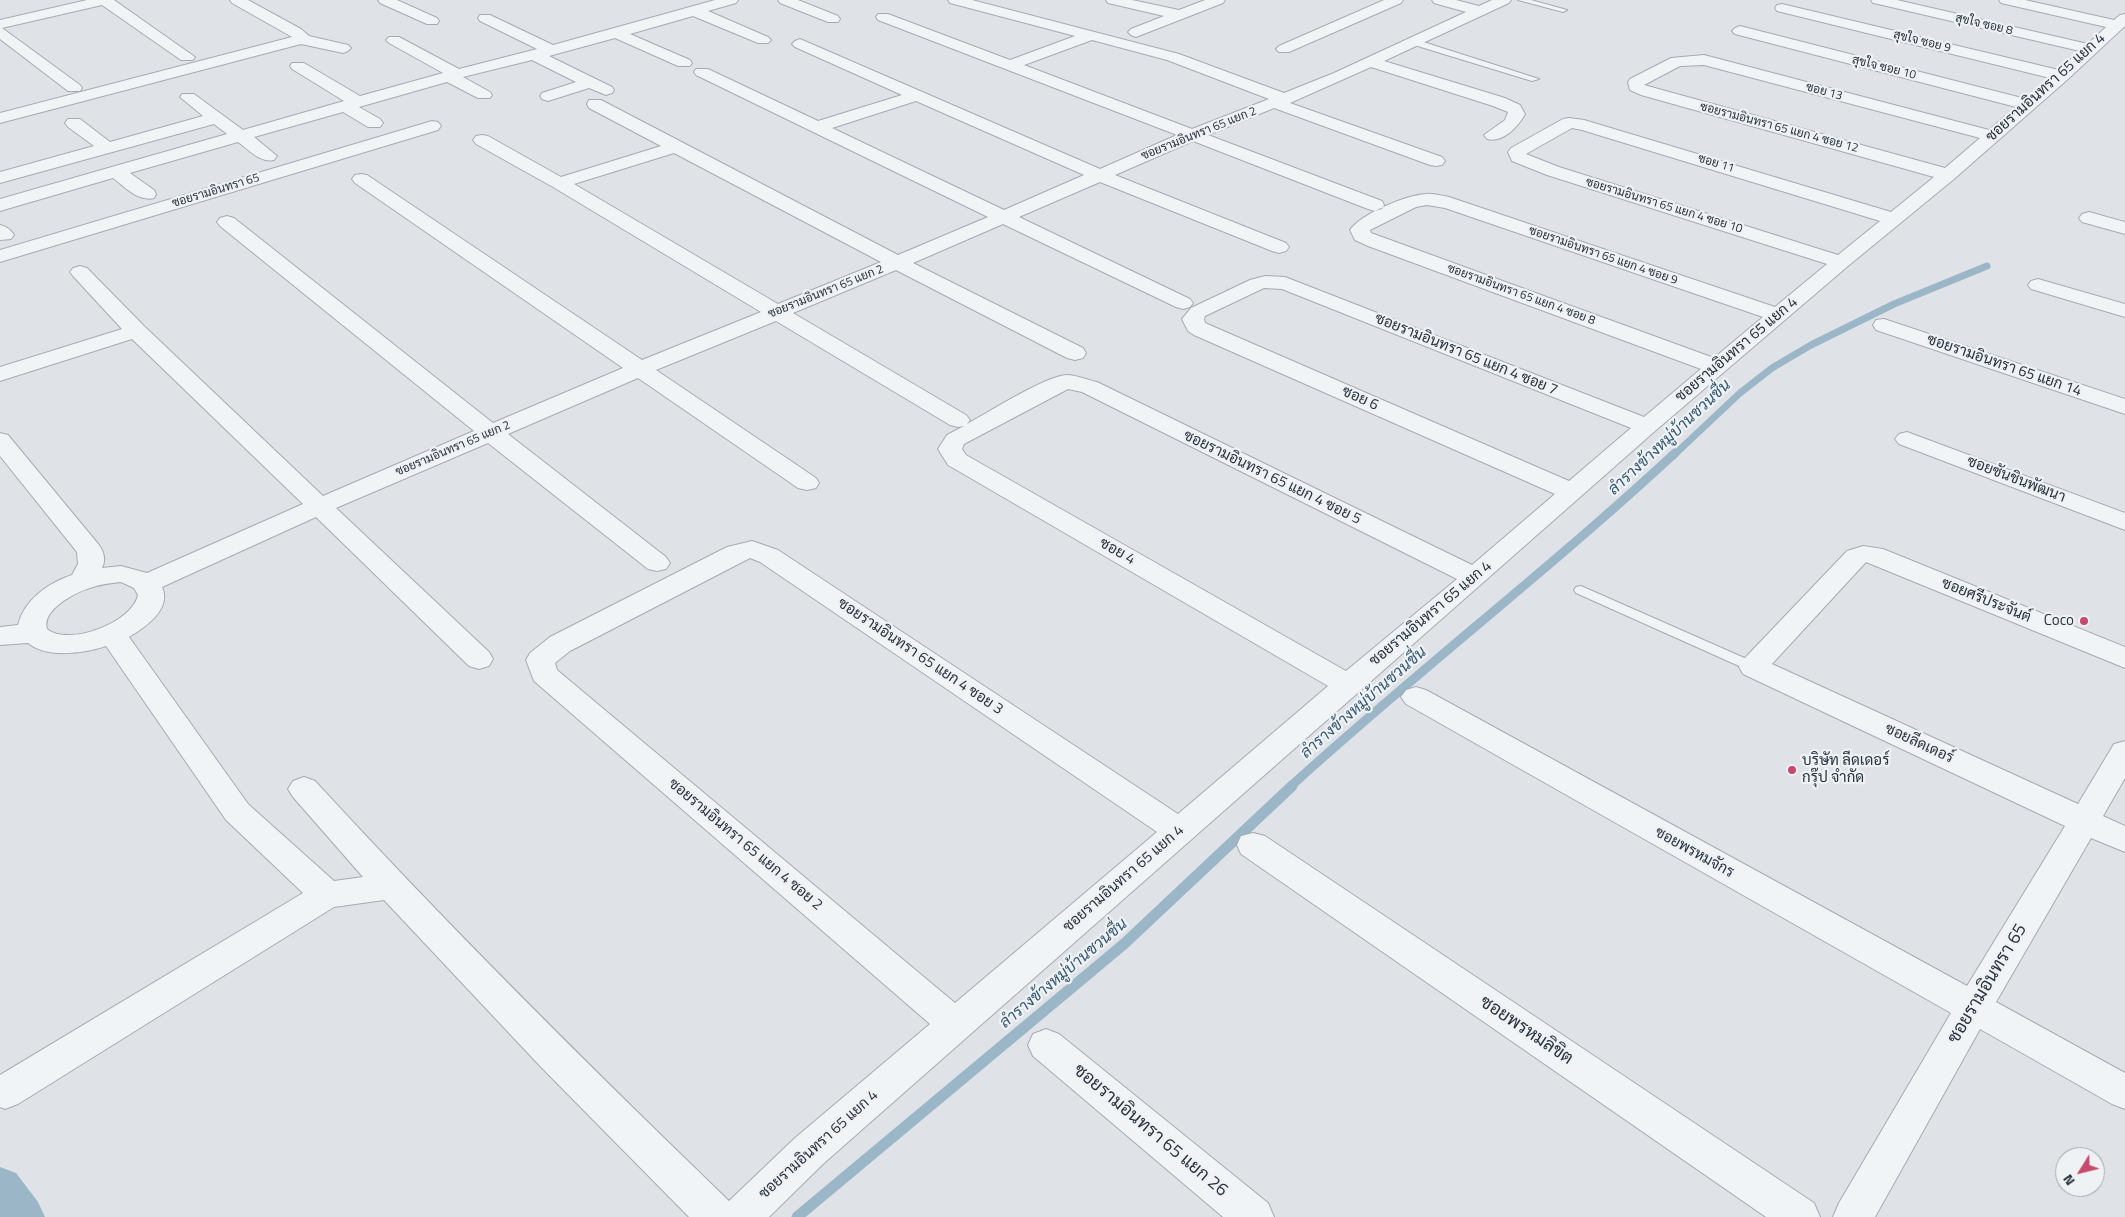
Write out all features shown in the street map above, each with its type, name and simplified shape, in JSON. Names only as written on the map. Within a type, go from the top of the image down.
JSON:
[{"type":"street","points":[[0,24],[105,0],[187,57]]},
{"type":"street","points":[[237,0],[296,32],[301,36],[300,39]]},
{"type":"street","points":[[0,205],[452,75],[615,33],[731,0]]},
{"type":"street","points":[[785,0],[833,19]]},
{"type":"street","points":[[955,0],[1173,57],[1280,101],[1436,161]]},
{"type":"street","points":[[1113,0],[1180,15]]},
{"type":"street","points":[[1136,32],[1218,0]]},
{"type":"street","points":[[1284,49],[1396,0]]},
{"type":"street","points":[[1439,0],[1480,11]]},
{"type":"street","name":"ซอยรามอินทรา 65 แยก 2","points":[[147,583],[318,507],[640,369],[896,263],[1193,135],[1280,101],[1504,0]]},
{"type":"street","name":"สุขใจ ซอย 8","points":[[1878,0],[2091,49]]},
{"type":"street","points":[[2006,0],[2121,21]]},
{"type":"street","points":[[396,1],[432,21]]},
{"type":"street","name":"สุขใจ ซอย 9","points":[[1782,8],[2062,76]]},
{"type":"street","points":[[694,11],[764,40]]},
{"type":"street","points":[[883,17],[1382,209]]},
{"type":"street","points":[[485,18],[550,50]]},
{"type":"street","name":"ซอยรามอินทรา 65 แยก 4","points":[[741,1217],[809,1151],[1475,577],[1647,426],[1841,262],[1948,175],[2062,76],[2121,21]]},
{"type":"street","name":"สุขใจ ซอย 10","points":[[1740,31],[2029,105]]},
{"type":"street","points":[[0,32],[74,88]]},
{"type":"street","points":[[615,33],[684,63]]},
{"type":"street","points":[[1011,65],[1092,35]]},
{"type":"street","points":[[0,118],[280,46],[300,39],[343,48]]},
{"type":"street","points":[[394,40],[484,95]]},
{"type":"street","points":[[800,44],[1099,175],[1279,247]]},
{"type":"street","points":[[533,54],[606,90]]},
{"type":"street","name":"ซอย 13","points":[[1657,71],[1677,61],[1704,60],[1992,136]]},
{"type":"street","points":[[1370,62],[1499,102],[1514,109],[1517,114],[1512,123],[1493,135]]},
{"type":"street","points":[[298,66],[374,123]]},
{"type":"street","name":"ซอยรามอินทรา 65 แยก 4 ซอย 12","points":[[1657,71],[1636,82],[1636,87],[1647,92],[1948,175]]},
{"type":"street","points":[[702,72],[1182,303]]},
{"type":"street","points":[[548,96],[591,82]]},
{"type":"street","points":[[817,127],[917,95]]},
{"type":"street","points":[[188,96],[268,156]]},
{"type":"street","points":[[595,104],[896,263],[1075,353]]},
{"type":"street","points":[[0,178],[216,118]]},
{"type":"street","points":[[74,122],[107,148]]},
{"type":"street","name":"ซอย 11","points":[[1540,139],[1569,123],[1584,125],[1894,219]]},
{"type":"street","name":"ซอยรามอินทรา 65","points":[[0,256],[432,126]]},
{"type":"street","name":"ซอยรามอินทรา 65 แยก 4 ซอย 10","points":[[1540,139],[1517,152],[1518,158],[1553,172],[1841,262]]},
{"type":"street","points":[[482,140],[559,183],[958,420]]},
{"type":"street","points":[[559,183],[675,147]]},
{"type":"street","points":[[116,172],[147,194]]},
{"type":"street","points":[[361,179],[807,483]]},
{"type":"street","name":"ซอยรามอินทรา 65 แยก 4 ซอย 9","points":[[1382,209],[1427,199],[1449,203],[1778,316]]},
{"type":"street","name":"ซอยรามอินทรา 65 แยก 4 ซอย 8","points":[[1382,209],[1360,230],[1362,236],[1717,367]]},
{"type":"street","points":[[2089,218],[2125,228]]},
{"type":"street","points":[[227,222],[490,433],[657,562]]},
{"type":"street","points":[[80,272],[136,331],[479,659]]},
{"type":"street","name":"ซอย 6","points":[[1285,283],[1265,282],[1231,296],[1198,312],[1194,319],[1196,326],[1210,334],[1572,492]]},
{"type":"street","name":"ซอยรามอินทรา 65 แยก 4 ซอย 7","points":[[1285,283],[1647,426]]},
{"type":"street","points":[[2038,285],[2125,312]]},
{"type":"street","name":"ซอยรามอินทรา 65 แยก 14","points":[[1884,325],[2125,407]]},
{"type":"street","points":[[0,374],[136,331]]},
{"type":"street","name":"ซอย 4","points":[[1067,382],[1052,387],[955,440],[950,448],[957,460],[1348,685]]},
{"type":"street","name":"ซอยรามอินทรา 65 แยก 4 ซอย 5","points":[[1067,382],[1089,387],[1475,577]]},
{"type":"street","name":"ซอยซันชินพัฒนา","points":[[1908,439],[2125,522]]},
{"type":"street","points":[[0,440],[90,550],[92,564],[83,580]]},
{"type":"street","name":"ซอยรามอินทรา 65 แยก 4 ซอย 3","points":[[540,660],[560,644],[736,553],[752,549],[769,556],[1180,831]]},
{"type":"street","name":"ซอยศรีประจันต์","points":[[1753,667],[1856,557],[1863,554],[1874,556],[2125,658]]},
{"type":"street","points":[[121,574],[137,577],[147,583],[152,592],[150,602],[130,624],[112,634],[93,640],[73,644],[56,644],[42,640],[33,633],[31,622],[36,611],[47,599],[63,588],[83,580],[121,574]]},
{"type":"street","points":[[0,636],[33,633]]},
{"type":"street","points":[[112,634],[237,812],[328,895]]},
{"type":"street","name":"ซอยรามอินทรา 65 แยก 4 ซอย 2","points":[[540,660],[544,674],[956,1025]]},
{"type":"street","name":"ซอยลีดเดอร์","points":[[1753,667],[2125,840]]},
{"type":"street","name":"ซอยพรหมจักร","points":[[1416,697],[2125,1092]]},
{"type":"street","name":"ซอยรามอินทรา 65","points":[[1853,1217],[1974,1007],[2125,752]]},
{"type":"street","points":[[304,789],[391,886],[554,1056],[717,1217]]},
{"type":"street","name":"ซอยพรหมลิขิต","points":[[1253,845],[1800,1217]]},
{"type":"street","points":[[5,1092],[328,895],[391,886]]},
{"type":"street","name":"ซอยรามอินทรา 65 แยก 26","points":[[1046,1045],[1254,1217]]},
{"type":"lane","points":[[1522,0],[1563,10]]},
{"type":"lane","points":[[1414,42],[1535,79]]},
{"type":"lane","points":[[1581,590],[1753,667]]},
{"type":"waterway","name":"ลำรางข้างหมู่บ้านชวนชื่น","points":[[1674,455],[1740,393],[1772,368],[1811,345],[1894,304],[1987,266]]},
{"type":"waterway","name":"ลำรางข้างหมู่บ้านชวนชื่น","points":[[1290,787],[1580,538],[1675,453]]},
{"type":"waterway","name":"ลำรางข้างหมู่บ้านชวนชื่น","points":[[797,1217],[1124,944],[1292,786]]},
{"type":"waterway","points":[[0,1188],[22,1217]]},
{"type":"place","name":"Coco","points":[[2084,621]]},
{"type":"place","name":"บริษัท ลีดเดอร์ กรุ๊ป จำกัด","points":[[1792,770]]}]
